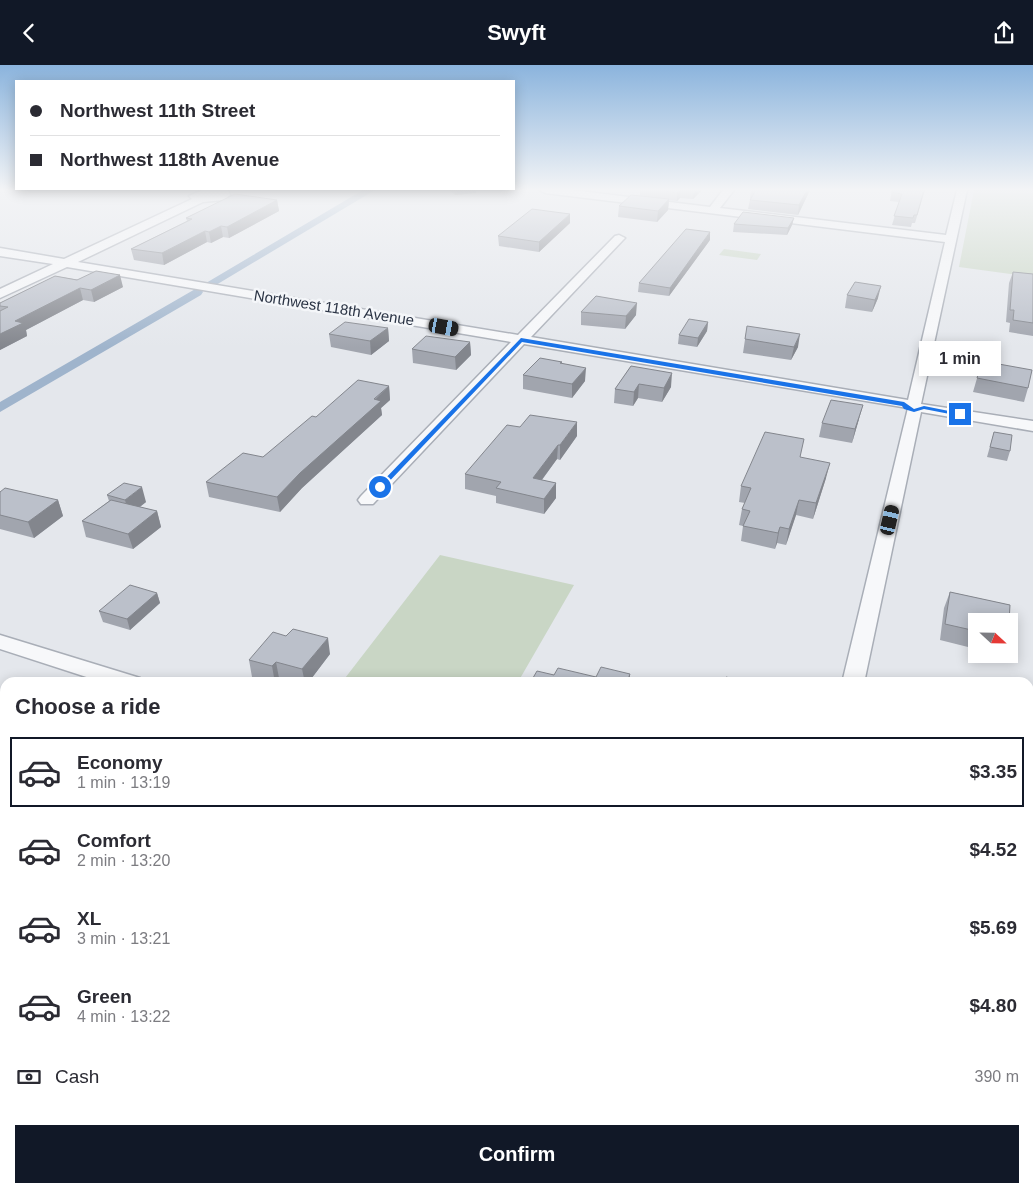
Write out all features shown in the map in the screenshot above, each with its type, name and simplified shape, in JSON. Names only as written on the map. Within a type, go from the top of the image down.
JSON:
[{"type":"street","points":[[0,294],[110,243]]},
{"type":"street","points":[[367,500],[615,243]]},
{"type":"street","points":[[854,677],[951,243]]},
{"type":"street","name":"Northwest 118th Avenue","points":[[0,252],[1033,426]]},
{"type":"street","points":[[0,642],[113,677]]},
{"type":"green space","points":[[964,243],[1033,243],[1033,277],[959,267]]},
{"type":"green space","points":[[724,249],[761,254],[757,260],[719,255]]},
{"type":"green space","points":[[440,555],[574,585],[521,677],[346,677]]},
{"type":"building","points":[[144,243],[182,243],[162,253],[131,249]]},
{"type":"building","points":[[674,243],[702,243],[670,288],[639,283]]},
{"type":"building","points":[[96,271],[120,275],[91,290],[80,288],[15,321],[23,323],[0,334],[0,311],[8,307],[0,306],[0,303],[55,276],[77,280]]},
{"type":"building","points":[[1013,272],[1033,274],[1033,323],[1013,320],[1014,310],[1010,310]]},
{"type":"building","points":[[855,282],[881,286],[875,300],[847,295]]},
{"type":"building","points":[[596,296],[637,303],[626,316],[581,312]]},
{"type":"building","points":[[689,319],[708,322],[698,338],[679,335]]},
{"type":"building","points":[[345,322],[388,328],[370,341],[329,334]]},
{"type":"building","points":[[747,326],[800,334],[794,347],[745,339]]},
{"type":"building","points":[[426,336],[470,342],[455,357],[412,349]]},
{"type":"building","points":[[540,358],[586,368],[572,384],[523,375]]},
{"type":"building","points":[[982,361],[1032,370],[1028,388],[977,378]]},
{"type":"building","points":[[631,366],[672,373],[664,388],[639,384],[634,392],[615,389]]},
{"type":"building","points":[[358,380],[389,386],[374,399],[381,401],[300,473],[277,497],[206,482],[243,453],[263,457],[312,416],[316,417]]},
{"type":"building","points":[[831,400],[863,405],[855,429],[822,423]]},
{"type":"building","points":[[530,415],[577,422],[533,478],[556,483],[544,499],[496,488],[501,482],[465,474],[507,425],[520,427]]},
{"type":"building","points":[[765,432],[804,439],[800,457],[830,463],[816,503],[799,500],[789,529],[780,527],[778,533],[743,526],[750,511],[742,509],[751,488],[741,486]]},
{"type":"building","points":[[994,432],[1012,435],[1010,451],[990,447]]},
{"type":"building","points":[[124,483],[142,487],[125,500],[107,495]]},
{"type":"building","points":[[5,488],[58,500],[28,522],[0,515],[0,492]]},
{"type":"building","points":[[111,500],[157,511],[128,534],[82,521]]},
{"type":"building","points":[[130,585],[157,593],[127,619],[99,611]]},
{"type":"building","points":[[950,592],[1010,605],[1010,613],[968,613],[968,629],[945,624]]},
{"type":"building","points":[[293,629],[328,638],[302,669],[276,662],[272,666],[249,660],[273,632],[286,636]]},
{"type":"building","points":[[601,667],[630,674],[629,677],[596,677]]},
{"type":"building","points":[[558,668],[596,677],[534,677],[537,671],[554,675]]},
{"type":"waterway","points":[[212,283],[281,243]]},
{"type":"waterway","points":[[0,408],[197,292]]},
{"type":"route","points":[[380,487],[521,340],[904,404],[908,409],[914,411],[924,408],[960,414]]}]
